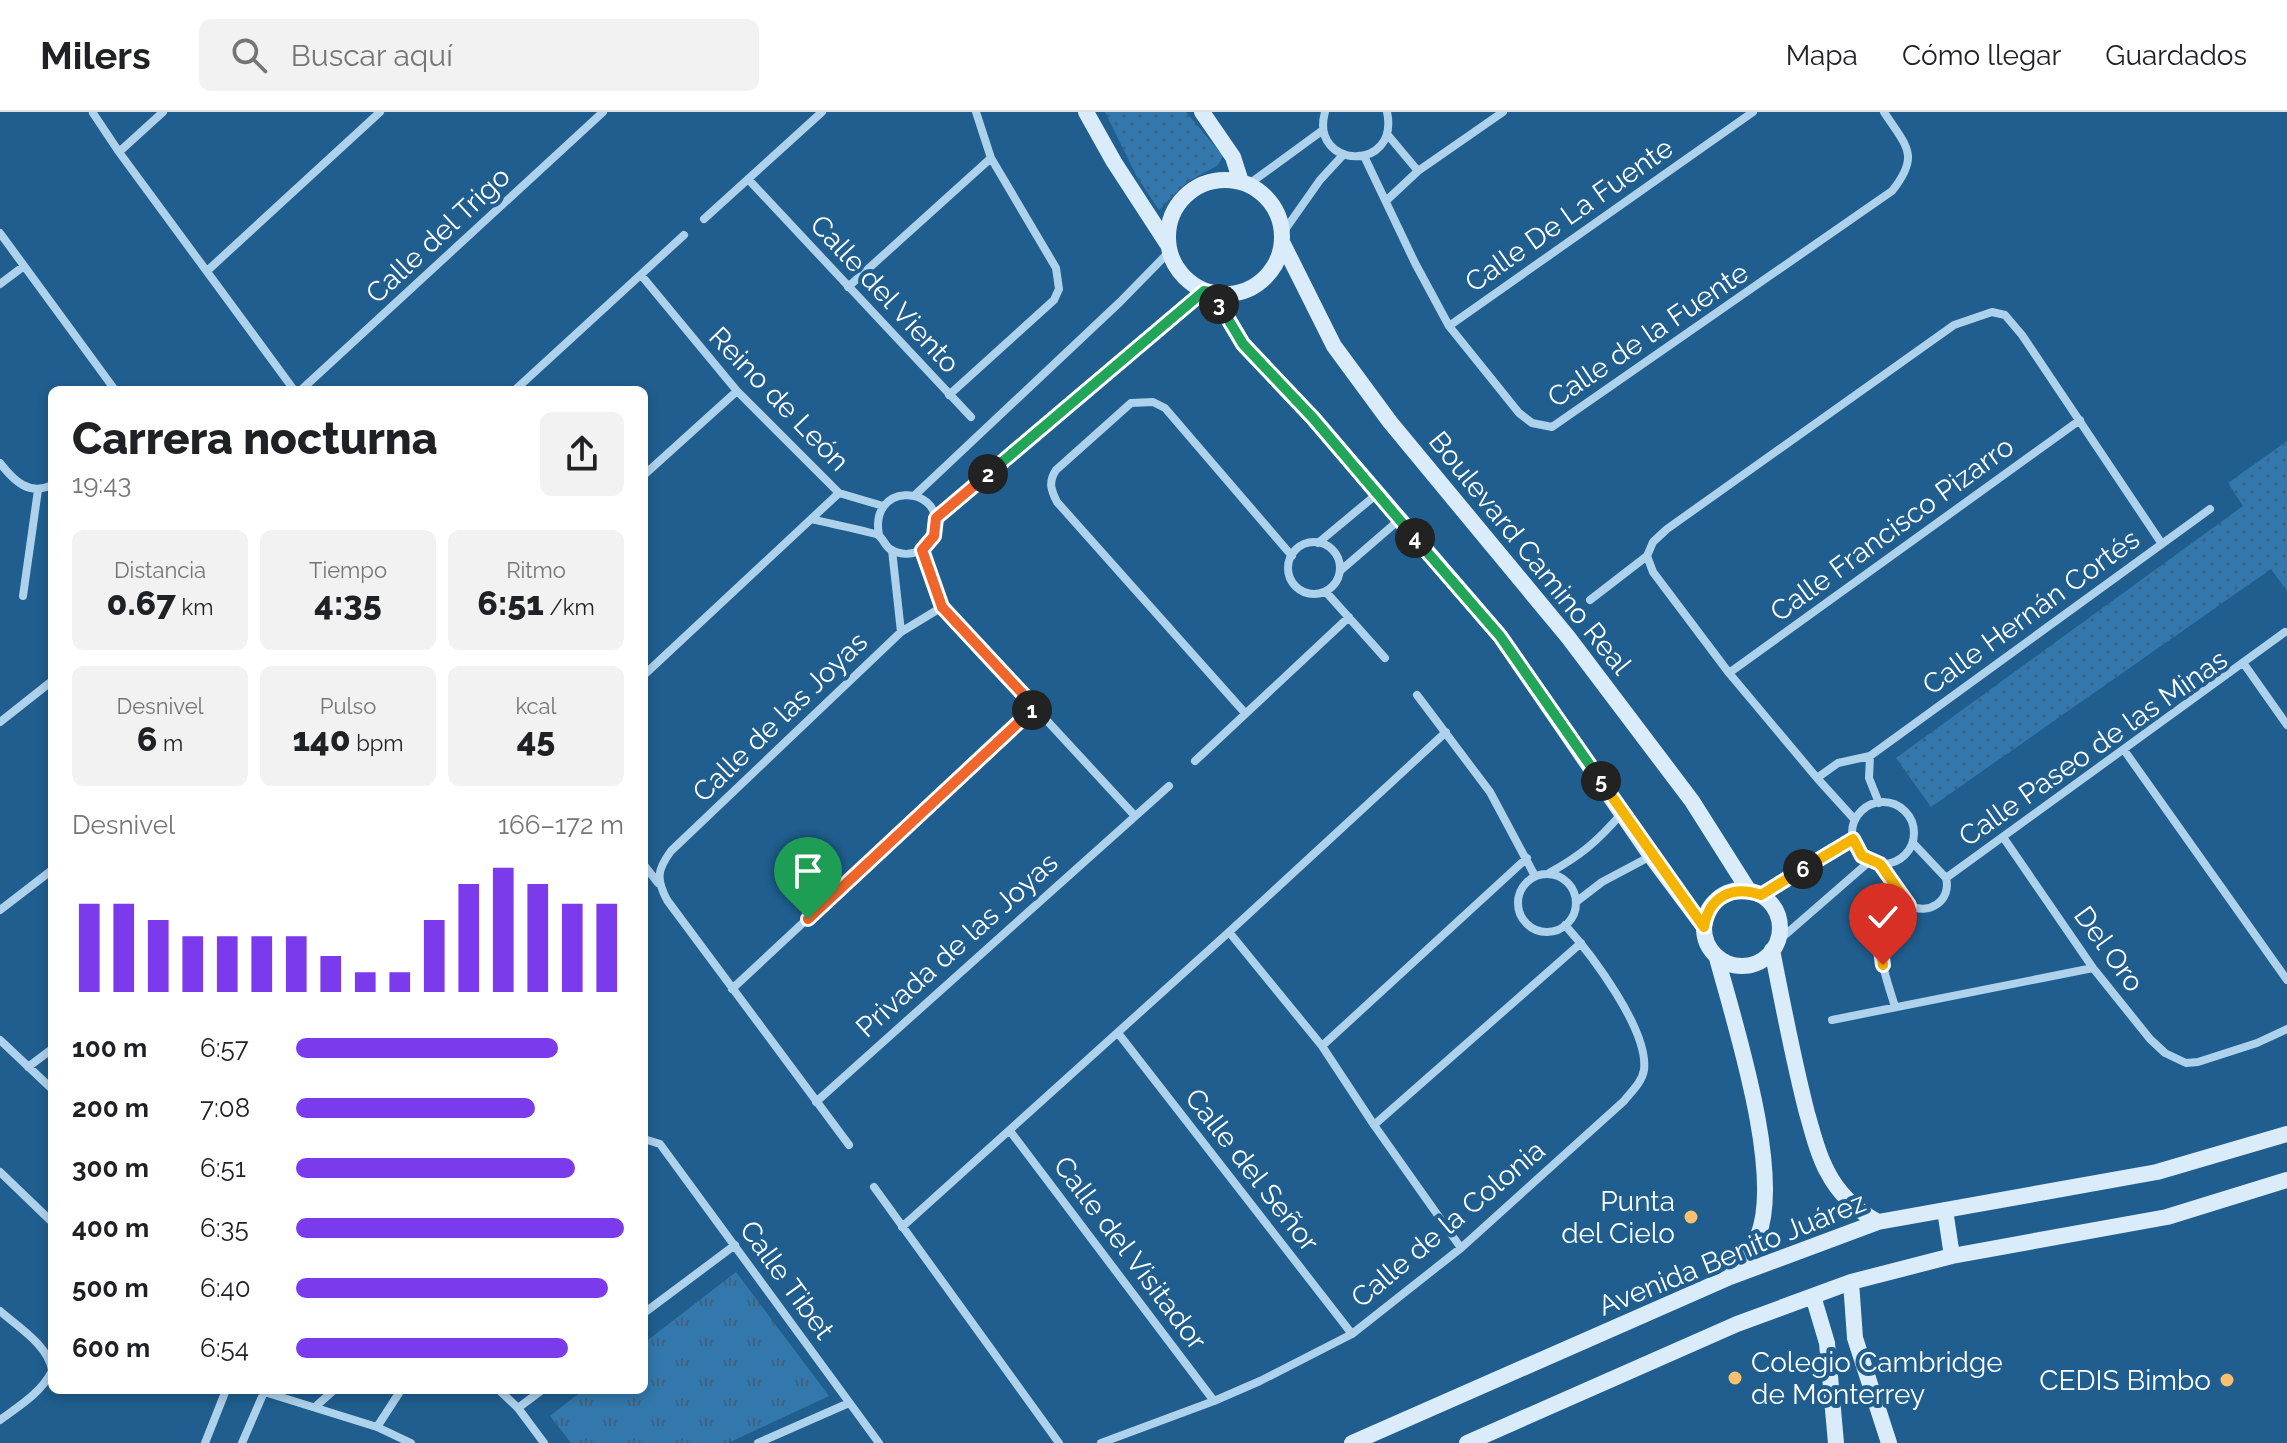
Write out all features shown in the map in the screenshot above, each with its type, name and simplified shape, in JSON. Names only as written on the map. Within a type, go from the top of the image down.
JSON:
[{"type":"street","points":[[119,152],[163,112]]},
{"type":"street","points":[[207,271],[380,112]]},
{"type":"street","name":"Calle del Trigo","points":[[305,386],[603,112]]},
{"type":"street","points":[[704,219],[822,112]]},
{"type":"street","name":"Calle del Viento","points":[[748,179],[949,395],[1054,300],[1059,289],[1056,268],[991,158],[976,112]]},
{"type":"street","points":[[1086,112],[1169,249],[1181,276],[1208,292],[1243,344],[1313,418],[1500,636],[1651,856],[1704,927]]},
{"type":"street","points":[[1202,112],[1233,157],[1245,183],[1273,206],[1282,238]]},
{"type":"street","points":[[1325,112],[1323,130],[1326,140],[1343,155],[1364,156],[1374,152],[1387,134],[1387,112]]},
{"type":"street","points":[[1364,156],[1387,200],[1418,171],[1503,112]]},
{"type":"street","name":"Calle De La Fuente","points":[[1449,326],[1753,112]]},
{"type":"street","name":"Calle de la Fuente","points":[[1387,200],[1415,263],[1449,326],[1519,413],[1532,423],[1552,427],[1892,191],[1908,169],[1910,159],[1906,146],[1884,112]]},
{"type":"street","points":[[93,113],[291,386]]},
{"type":"street","points":[[915,495],[1120,302],[1169,249],[1168,232],[1173,213],[1184,196],[1201,185],[1221,180],[1245,183],[1323,130]]},
{"type":"street","points":[[1387,134],[1418,171]]},
{"type":"street","points":[[936,518],[1208,292],[1233,294],[1266,276],[1277,261],[1282,238],[1320,180],[1343,155]]},
{"type":"street","points":[[848,287],[991,158]]},
{"type":"street","points":[[0,233],[112,386]]},
{"type":"street","points":[[519,386],[684,235]]},
{"type":"street","name":"Boulevard Camino Real","points":[[1282,238],[1334,346],[1390,422],[1577,650],[1692,801],[1755,893]]},
{"type":"street","points":[[0,284],[24,266]]},
{"type":"street","name":"Reino de León","points":[[641,275],[737,391],[839,493],[648,671]]},
{"type":"street","name":"Calle Hernán Cortés","points":[[1647,556],[1653,542],[1667,529],[1954,325],[1992,312],[2005,315],[2022,335],[2162,544],[1870,756],[1838,763],[1817,778]]},
{"type":"street","points":[[648,471],[737,391]]},
{"type":"street","points":[[949,395],[971,417]]},
{"type":"street","points":[[1245,713],[1057,502],[1050,483],[1052,476],[1131,403],[1153,402],[1165,408],[1292,556]]},
{"type":"street","name":"Calle Francisco Pizarro","points":[[1729,673],[2080,420]]},
{"type":"street","points":[[3,467],[26,488],[38,490],[48,486]]},
{"type":"street","points":[[23,596],[38,490]]},
{"type":"street","points":[[839,493],[883,506]]},
{"type":"street","points":[[1318,543],[1377,494]]},
{"type":"street","points":[[812,519],[879,535],[892,550],[902,554],[922,550],[934,536],[936,518],[929,504],[915,495],[898,496],[883,506],[878,515],[879,535]]},
{"type":"street","points":[[2162,544],[2210,509]]},
{"type":"street","points":[[1340,571],[1399,520]]},
{"type":"street","points":[[1318,543],[1326,545],[1337,555],[1340,571],[1338,579],[1326,592],[1310,594],[1296,586],[1289,572],[1292,556],[1303,545],[1318,543]]},
{"type":"street","points":[[892,550],[901,632]]},
{"type":"street","points":[[922,550],[942,607],[1135,816]]},
{"type":"street","points":[[1590,600],[1647,556],[1664,589],[1729,673],[1855,820]]},
{"type":"street","points":[[1326,592],[1385,658]]},
{"type":"street","name":"Calle de las Joyas","points":[[659,884],[661,864],[671,851],[901,632],[942,607]]},
{"type":"street","points":[[1195,761],[1349,617]]},
{"type":"street","points":[[2244,664],[2285,632]]},
{"type":"street","name":"Calle Paseo de las Minas","points":[[1946,878],[2244,664],[2287,725]]},
{"type":"street","points":[[0,722],[48,684]]},
{"type":"street","points":[[1417,695],[1490,792],[1535,876]]},
{"type":"street","points":[[732,989],[1035,707]]},
{"type":"street","points":[[902,1227],[1446,732]]},
{"type":"street","points":[[2124,750],[2287,980]]},
{"type":"street","points":[[1870,756],[1869,778],[1879,803]]},
{"type":"street","name":"Privada de las Joyas","points":[[816,1102],[1169,786]]},
{"type":"street","points":[[1717,958],[1736,966],[1756,963],[1875,862],[1900,859],[1913,843],[1912,822],[1907,813],[1890,803],[1879,803],[1861,812],[1855,820],[1853,839],[1862,856],[1875,862],[1909,905],[1889,919],[1880,943],[1895,1007]]},
{"type":"street","points":[[1548,874],[1596,843],[1622,813]]},
{"type":"street","name":"Del Oro","points":[[2003,837],[2093,968],[2165,1053],[2186,1063],[2198,1062],[2257,1043],[2287,1029]]},
{"type":"street","points":[[1755,893],[1853,839]]},
{"type":"street","name":"Calle Paseo de las Minas","points":[[1909,905],[1921,910],[1937,905],[1946,892],[1946,878],[1913,843]]},
{"type":"street","points":[[1576,902],[1602,882],[1651,856]]},
{"type":"street","points":[[1322,1046],[1527,858]]},
{"type":"street","points":[[648,870],[849,1145]]},
{"type":"street","points":[[0,910],[48,873]]},
{"type":"street","points":[[1548,874],[1557,875],[1571,886],[1576,902],[1571,919],[1549,932],[1539,931],[1524,921],[1518,904],[1522,887],[1535,876],[1548,874]]},
{"type":"street","points":[[1730,1277],[1747,1257],[1758,1237],[1766,1196],[1751,1088],[1717,958],[1707,944],[1704,927],[1705,916],[1718,898],[1738,890],[1755,893],[1776,910],[1779,921],[1775,946],[1796,1072],[1817,1150],[1826,1171],[1844,1197],[1858,1212],[1878,1222]]},
{"type":"street","name":"Calle de la Colonia","points":[[1101,1443],[1214,1401],[1352,1334],[1461,1248],[1624,1101],[1644,1073],[1639,1042],[1624,1007],[1581,943],[1565,925]]},
{"type":"street","points":[[1229,932],[1322,1046],[1461,1248]]},
{"type":"street","points":[[1374,1125],[1581,943]]},
{"type":"street","points":[[1832,1020],[2093,968]]},
{"type":"street","name":"Calle del Señor","points":[[1118,1033],[1352,1334]]},
{"type":"street","points":[[0,1040],[48,1085]]},
{"type":"street","points":[[28,1067],[48,1052]]},
{"type":"street","name":"Calle del Visitador","points":[[1010,1131],[1214,1401]]},
{"type":"street","name":"Avenida Benito Juárez","points":[[1352,1443],[1730,1277],[1878,1222],[2157,1172],[2287,1134]]},
{"type":"street","name":"Calle Tibet","points":[[648,1140],[660,1144],[879,1443]]},
{"type":"street","points":[[0,1172],[48,1218]]},
{"type":"street","points":[[1467,1443],[1737,1324],[1851,1282],[1952,1256],[2167,1217],[2287,1180]]},
{"type":"street","points":[[874,1187],[1059,1443]]},
{"type":"street","points":[[1945,1210],[1952,1256]]},
{"type":"street","points":[[648,1310],[735,1245]]},
{"type":"street","points":[[1851,1282],[1855,1338],[1889,1443]]},
{"type":"street","points":[[1813,1296],[1827,1343],[1836,1443]]},
{"type":"street","points":[[0,1311],[48,1356]]},
{"type":"street","points":[[0,1420],[48,1380]]},
{"type":"street","points":[[205,1443],[224,1394]]},
{"type":"street","points":[[242,1443],[260,1394]]},
{"type":"street","points":[[271,1394],[377,1427],[411,1443]]},
{"type":"street","points":[[315,1407],[330,1394]]},
{"type":"street","points":[[377,1427],[398,1394]]},
{"type":"street","points":[[503,1394],[518,1408],[544,1443]]},
{"type":"street","points":[[518,1408],[537,1394]]},
{"type":"street","points":[[758,1443],[849,1403]]},
{"type":"green space","points":[[1105,112],[1186,112],[1223,156],[1218,165],[1186,183],[1159,210],[1137,177]]},
{"type":"green space","points":[[2287,441],[2287,591],[2271,569],[1931,807],[1896,758],[2243,506],[2228,483]]},
{"type":"green space","points":[[736,1272],[829,1396],[728,1443],[571,1443],[550,1416],[578,1394],[648,1394],[648,1340]]},
{"type":"place","name":"Punta del Cielo","points":[[1691,1217]]},
{"type":"place","name":"Colegio Cambridge de Monterrey","points":[[1735,1378]]},
{"type":"place","name":"CEDIS Bimbo","points":[[2227,1380]]},
{"type":"route","points":[[808,919],[1035,707],[942,607],[922,550],[934,536],[936,518],[1204,291],[1213,293],[1243,344],[1313,418],[1500,636],[1651,856],[1704,927],[1705,916],[1718,898],[1738,890],[1761,895],[1853,839],[1862,856],[1880,864],[1909,905],[1885,924],[1880,943],[1883,965]]}]
